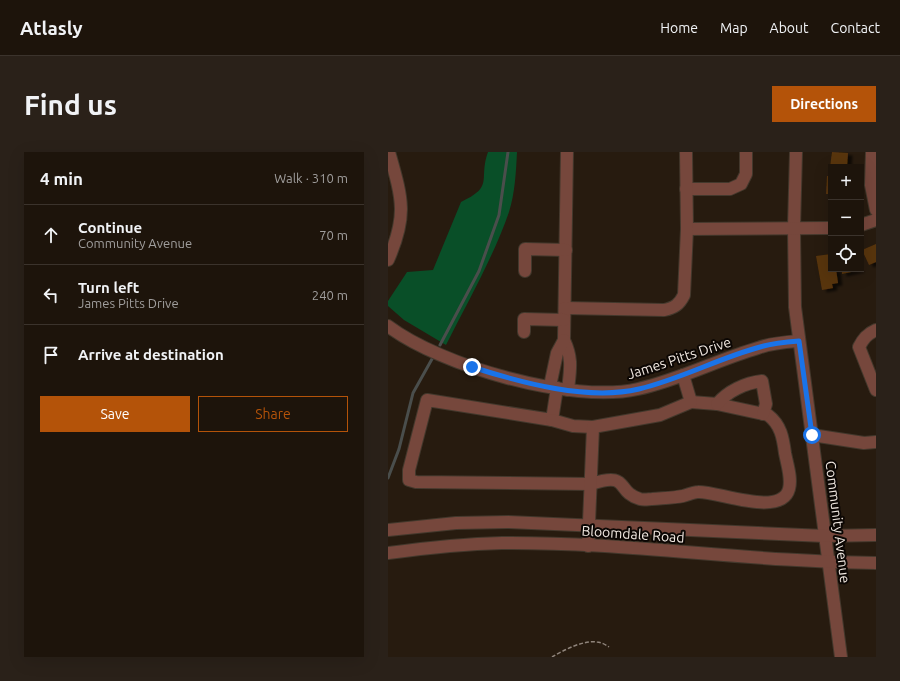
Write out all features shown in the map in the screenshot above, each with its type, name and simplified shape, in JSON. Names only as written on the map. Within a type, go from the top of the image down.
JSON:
[{"type":"street","points":[[388,260],[399,233],[402,204],[389,152]]},
{"type":"street","points":[[552,420],[558,388],[557,353],[564,340],[567,152]]},
{"type":"street","points":[[524,332],[524,319],[565,314],[664,310],[676,306],[684,295],[687,229],[686,152]]},
{"type":"street","points":[[686,189],[730,189],[741,184],[746,174],[746,152]]},
{"type":"street","name":"Community Avenue","points":[[796,152],[794,228],[795,300],[799,341],[841,657]]},
{"type":"street","points":[[872,152],[872,192],[876,210]]},
{"type":"street","points":[[864,224],[876,220]]},
{"type":"street","points":[[687,229],[828,228]]},
{"type":"street","points":[[525,271],[525,249],[566,250]]},
{"type":"street","name":"James Pitts Drive","points":[[388,326],[412,341],[472,367],[558,388],[618,393],[639,389],[683,375],[759,347],[799,341]]},
{"type":"street","points":[[876,330],[869,333],[858,347],[876,390]]},
{"type":"street","points":[[558,388],[571,361],[570,352],[564,340]]},
{"type":"street","points":[[683,375],[691,402]]},
{"type":"street","points":[[717,404],[725,394],[752,382],[762,381],[766,404],[764,414]]},
{"type":"street","points":[[428,400],[552,420],[573,426],[593,427],[660,415],[691,402],[717,404],[764,414],[774,419],[782,435],[790,483],[788,491],[782,499],[774,502],[728,498],[698,492],[671,498],[641,500],[630,493],[621,482],[607,479],[590,484],[416,482],[409,480],[409,470],[428,400]]},
{"type":"street","points":[[588,546],[593,427]]},
{"type":"street","points":[[812,435],[864,443],[876,442]]},
{"type":"street","name":"Bloomdale Road","points":[[388,530],[481,522],[825,536],[876,535]]},
{"type":"street","name":"Bloomdale Road","points":[[388,553],[446,546],[495,544],[588,546],[828,562],[876,563]]},
{"type":"path","points":[[552,657],[575,646],[592,642],[599,642],[609,647]]},
{"type":"green space","points":[[488,152],[517,152],[513,197],[496,246],[446,345],[404,320],[388,306],[388,301],[407,272],[433,270],[461,202],[472,196],[482,187],[484,182],[485,162]]},
{"type":"building","points":[[832,152],[848,153],[847,164],[830,164]]},
{"type":"building","points":[[827,176],[828,176],[828,194],[826,194]]},
{"type":"building","points":[[876,244],[876,262],[869,265],[864,254],[864,249]]},
{"type":"building","points":[[828,254],[828,272],[836,272],[838,283],[832,284],[833,288],[822,290],[816,256]]},
{"type":"waterway","points":[[440,345],[479,271],[499,215],[508,152]]},
{"type":"waterway","points":[[388,478],[399,449],[413,393],[432,359]]},
{"type":"route","points":[[472,367],[504,376],[568,390],[618,393],[662,383],[759,347],[799,341],[812,435]]}]
